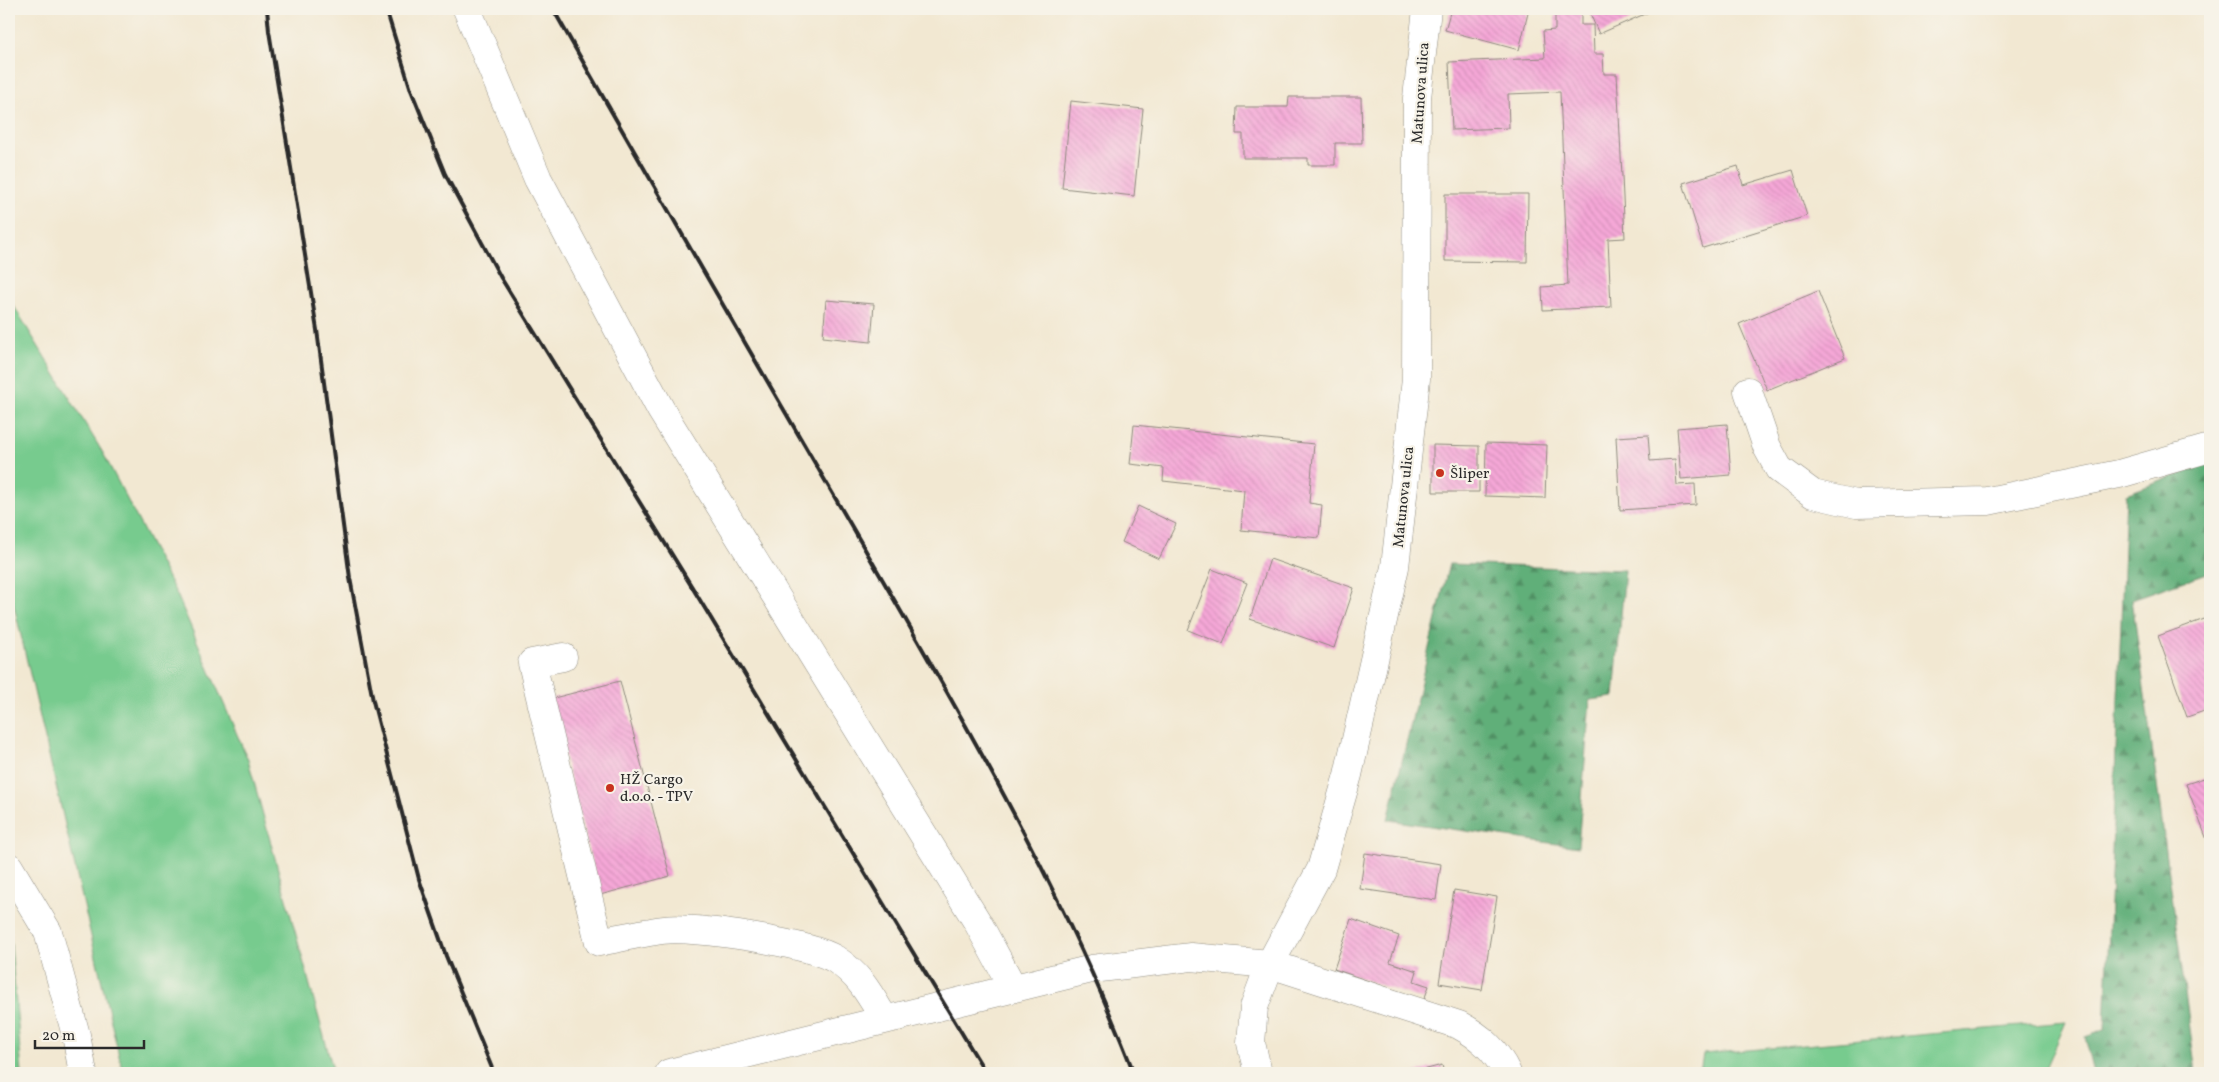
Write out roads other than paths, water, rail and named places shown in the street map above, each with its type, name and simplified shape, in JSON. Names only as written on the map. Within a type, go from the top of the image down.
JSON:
[{"type":"street","points":[[467,9],[538,179],[661,410],[978,923],[1013,988]]},
{"type":"street","name":"Matunova ulica","points":[[1258,1073],[1251,1043],[1254,1008],[1270,964],[1321,869],[1348,775],[1395,567],[1416,379],[1415,251],[1418,98],[1427,9]]},
{"type":"street","points":[[1748,391],[1767,447],[1779,469],[1814,494],[1856,504],[1988,500],[2119,474],[2210,448]]},
{"type":"street","points":[[563,657],[532,663],[599,942],[664,930],[710,932],[792,944],[834,958],[862,981],[885,1020]]},
{"type":"street","points":[[9,867],[48,932],[76,1036],[83,1073]]},
{"type":"street","points":[[669,1073],[1092,969],[1191,957],[1270,964],[1459,1025],[1480,1036],[1494,1050],[1508,1073]]},
{"type":"railway","points":[[267,9],[317,330],[350,578],[373,701],[419,879],[446,956],[494,1073]]},
{"type":"railway","points":[[386,9],[411,90],[445,174],[501,278],[692,587],[986,1073]]},
{"type":"railway","points":[[553,9],[978,747],[1077,940],[1107,1006],[1134,1073]]},
{"type":"place","name":"Šliper","points":[[1440,473]]},
{"type":"place","name":"HŽ Cargo d.o.o. - TPV","points":[[610,788]]}]
